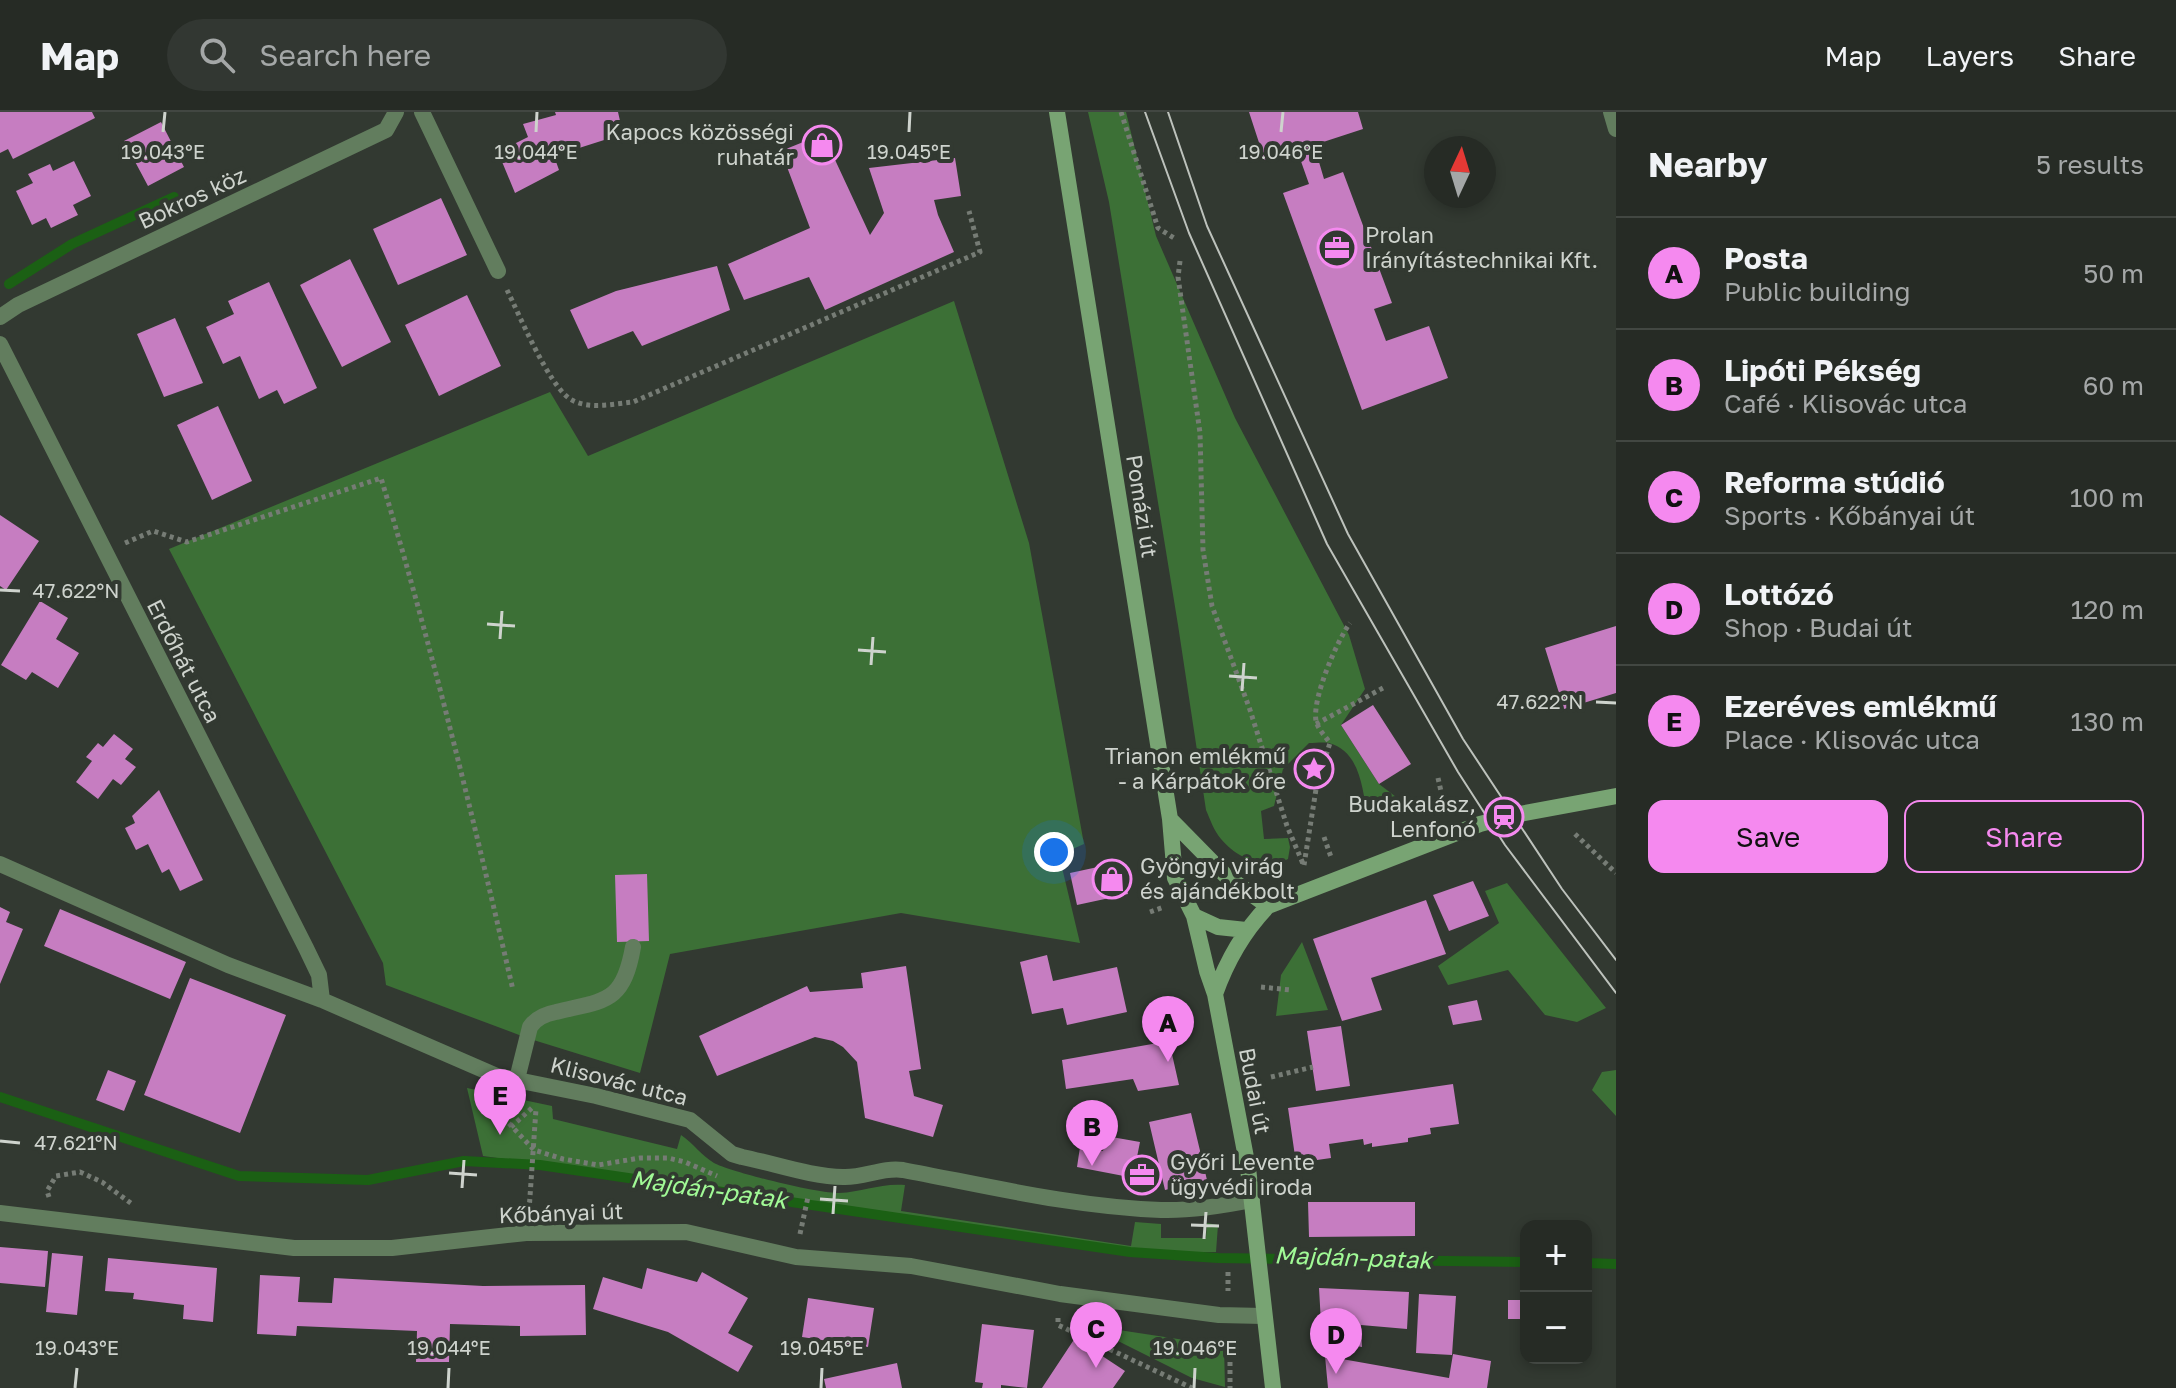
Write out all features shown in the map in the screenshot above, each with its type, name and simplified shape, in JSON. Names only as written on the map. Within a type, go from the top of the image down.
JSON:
[{"type":"main road","name":"Pomázi út","points":[[1057,112],[1170,819],[1175,878],[1194,916]]},
{"type":"main road","points":[[1215,994],[1246,930],[1268,906],[1480,824],[1616,796]]},
{"type":"main road","points":[[1170,819],[1233,882],[1268,906]]},
{"type":"main road","points":[[1233,882],[1243,897],[1246,930]]},
{"type":"main road","points":[[1194,916],[1218,927],[1246,930]]},
{"type":"main road","name":"Budai út","points":[[1194,916],[1215,994],[1252,1200],[1273,1388]]},
{"type":"street","name":"Bokros köz","points":[[0,317],[18,305],[386,130],[396,112]]},
{"type":"street","points":[[422,112],[498,271]]},
{"type":"street","points":[[1611,112],[1616,129]]},
{"type":"street","name":"Erdőhát utca","points":[[0,344],[306,948],[319,975],[322,1000]]},
{"type":"street","name":"Klisovác utca","points":[[0,864],[228,965],[322,1000],[483,1070],[678,1116],[700,1126],[732,1154],[835,1177],[860,1177],[891,1169],[976,1186],[1162,1210],[1211,1207],[1252,1200]]},
{"type":"street","points":[[517,1079],[533,1022],[549,1013],[602,1001],[613,995],[626,976],[633,947]]},
{"type":"street","name":"Kőbányai út","points":[[0,1213],[294,1248],[392,1248],[526,1233],[686,1232],[796,1257],[911,1266],[1060,1294],[1219,1315],[1263,1316]]},
{"type":"path","points":[[1121,112],[1158,228],[1174,238]]},
{"type":"path","points":[[498,271],[550,375],[571,399],[595,406],[633,402],[980,252],[969,211]]},
{"type":"path","points":[[1180,261],[1178,277],[1200,433],[1203,550],[1212,606],[1250,710],[1287,826],[1304,866],[1317,783],[1330,743],[1316,724],[1316,707],[1337,641],[1350,623]]},
{"type":"path","points":[[104,552],[153,531],[187,542],[381,478],[464,775],[513,990]]},
{"type":"path","points":[[1316,724],[1383,688]]},
{"type":"path","points":[[1438,778],[1445,809]]},
{"type":"path","points":[[1575,834],[1616,873]]},
{"type":"path","points":[[1324,837],[1331,857]]},
{"type":"path","points":[[1150,912],[1165,907]]},
{"type":"path","points":[[1261,987],[1291,990]]},
{"type":"path","points":[[1271,1077],[1313,1067]]},
{"type":"path","points":[[483,1070],[482,1095],[534,1150],[598,1165],[640,1158],[668,1158],[721,1178]]},
{"type":"path","points":[[531,1199],[538,1084]]},
{"type":"path","points":[[511,1127],[536,1105]]},
{"type":"path","points":[[69,1222],[55,1212],[47,1191],[56,1176],[80,1172],[124,1197],[161,1233]]},
{"type":"path","points":[[794,1193],[808,1196],[798,1241]]},
{"type":"path","points":[[1228,1272],[1228,1300]]},
{"type":"path","points":[[1060,1294],[1058,1325],[1192,1388]]},
{"type":"path","points":[[1230,1333],[1230,1388]]},
{"type":"green space","points":[[1088,112],[1126,112],[1156,236],[1235,418],[1349,635],[1365,689],[1341,725],[1379,784],[1400,800],[1367,815],[1358,773],[1347,754],[1329,743],[1309,743],[1283,769],[1274,806],[1261,811],[1264,839],[1288,838],[1288,859],[1279,862],[1252,861],[1235,852],[1219,836],[1206,810],[1109,202]]},
{"type":"green space","points":[[954,301],[1029,543],[1084,844],[1059,855],[1080,943],[901,913],[670,954],[640,1073],[527,1038],[386,985],[383,963],[169,549],[550,392],[588,456]]},
{"type":"green space","points":[[1507,883],[1606,1008],[1577,1022],[1545,1015],[1508,970],[1448,985],[1438,966],[1499,923],[1485,891]]},
{"type":"green space","points":[[1302,942],[1328,1010],[1276,1016],[1281,975]]},
{"type":"green space","points":[[1616,1070],[1616,1116],[1592,1090],[1602,1072]]},
{"type":"green space","points":[[467,1088],[552,1106],[553,1119],[677,1149],[681,1135],[714,1163],[795,1186],[839,1193],[905,1185],[901,1211],[1131,1246],[1135,1222],[1161,1224],[1161,1238],[1206,1238],[1207,1223],[1218,1225],[1216,1252],[1132,1249],[483,1156]]},
{"type":"green space","points":[[1086,1325],[1224,1346],[1225,1387],[1192,1378]]},
{"type":"building","points":[[0,112],[92,112],[95,118],[13,159],[8,149],[0,153]]},
{"type":"building","points":[[555,112],[618,112],[623,134],[554,156],[559,170],[515,193],[498,152],[528,137],[523,124],[556,115]]},
{"type":"building","name":"Prolan Irányítástechnikai Kft.","points":[[1249,112],[1358,112],[1363,129],[1314,145],[1324,179],[1343,172],[1392,303],[1374,309],[1386,341],[1429,326],[1448,378],[1362,410],[1283,193],[1309,184],[1297,150],[1265,161]]},
{"type":"building","points":[[161,122],[184,167],[148,186],[124,141]]},
{"type":"building","points":[[823,134],[870,235],[884,213],[869,168],[955,158],[961,196],[934,200],[954,252],[825,310],[809,277],[744,300],[728,264],[810,228],[781,151]]},
{"type":"building","points":[[74,161],[91,196],[73,205],[78,215],[51,228],[46,218],[32,225],[16,191],[33,183],[28,174],[50,164],[53,171]]},
{"type":"building","points":[[441,198],[467,255],[398,285],[373,229]]},
{"type":"building","points":[[350,259],[391,342],[342,367],[300,285]]},
{"type":"building","points":[[717,266],[730,310],[642,346],[633,331],[588,349],[570,310],[616,291]]},
{"type":"building","points":[[269,282],[317,388],[284,404],[277,390],[259,399],[240,356],[223,364],[206,327],[234,314],[228,301]]},
{"type":"building","points":[[467,295],[501,366],[439,396],[405,325]]},
{"type":"building","points":[[175,318],[203,383],[164,397],[137,334]]},
{"type":"building","points":[[218,406],[252,481],[212,500],[177,425]]},
{"type":"building","points":[[0,515],[39,541],[6,590],[0,586]]},
{"type":"building","points":[[40,601],[68,618],[56,639],[79,653],[58,688],[32,672],[26,680],[1,665]]},
{"type":"building","points":[[1616,626],[1616,693],[1564,709],[1545,648]]},
{"type":"building","points":[[1373,705],[1411,764],[1379,784],[1341,725]]},
{"type":"building","points":[[114,734],[133,749],[125,759],[136,767],[121,785],[113,779],[98,799],[76,782],[92,761],[86,757],[98,743],[103,747]]},
{"type":"building","points":[[1311,753],[1332,767],[1327,775],[1316,781],[1309,781],[1297,773]]},
{"type":"building","points":[[159,790],[203,880],[180,891],[169,869],[162,873],[148,844],[136,850],[125,828],[135,823],[132,816]]},
{"type":"building","points":[[1121,862],[1128,894],[1077,905],[1070,873]]},
{"type":"building","points":[[647,874],[649,941],[617,942],[615,875]]},
{"type":"building","points":[[1473,881],[1489,916],[1449,931],[1433,895]]},
{"type":"building","points":[[1426,900],[1446,954],[1371,978],[1382,1010],[1342,1021],[1313,939]]},
{"type":"building","points":[[0,907],[10,912],[6,922],[23,929],[0,984]]},
{"type":"building","points":[[60,909],[186,962],[170,999],[44,946]]},
{"type":"building","points":[[1047,955],[1053,981],[1117,967],[1127,1012],[1067,1025],[1063,1008],[1032,1014],[1020,962]]},
{"type":"building","points":[[906,966],[921,1069],[909,1071],[914,1096],[943,1105],[933,1137],[865,1118],[857,1062],[833,1041],[815,1037],[717,1076],[699,1036],[807,986],[810,992],[863,988],[861,973]]},
{"type":"building","points":[[190,978],[286,1015],[240,1133],[144,1095]]},
{"type":"building","points":[[1477,1000],[1482,1020],[1453,1025],[1448,1006]]},
{"type":"building","points":[[1341,1026],[1350,1086],[1316,1091],[1307,1031]]},
{"type":"building","points":[[1169,1041],[1179,1085],[1138,1091],[1133,1079],[1066,1089],[1062,1060]]},
{"type":"building","points":[[108,1070],[136,1081],[124,1111],[96,1100]]},
{"type":"building","points":[[1453,1084],[1459,1124],[1430,1128],[1431,1134],[1408,1138],[1408,1142],[1372,1147],[1372,1143],[1364,1145],[1363,1139],[1329,1144],[1331,1158],[1296,1163],[1288,1108]]},
{"type":"building","points":[[1191,1113],[1207,1180],[1165,1190],[1149,1122]]},
{"type":"building","points":[[1106,1136],[1140,1142],[1136,1162],[1158,1167],[1155,1182],[1077,1167],[1080,1147],[1103,1151]]},
{"type":"building","points":[[1308,1202],[1415,1202],[1415,1236],[1309,1237]]},
{"type":"building","points":[[0,1247],[48,1251],[45,1287],[0,1283]]},
{"type":"building","points":[[52,1253],[83,1256],[77,1315],[46,1312]]},
{"type":"building","points":[[108,1258],[217,1268],[213,1322],[183,1319],[184,1305],[133,1299],[134,1293],[105,1291]]},
{"type":"building","points":[[647,1268],[697,1282],[702,1272],[748,1298],[728,1333],[753,1346],[738,1372],[668,1332],[593,1309],[603,1277],[642,1289]]},
{"type":"building","points":[[260,1275],[300,1277],[298,1302],[332,1303],[334,1278],[483,1286],[585,1285],[586,1335],[520,1336],[520,1326],[450,1324],[449,1362],[416,1362],[417,1331],[297,1326],[296,1336],[257,1334]]},
{"type":"building","points":[[1319,1288],[1409,1292],[1407,1329],[1361,1325],[1362,1347],[1322,1340]]},
{"type":"building","points":[[1419,1294],[1456,1296],[1452,1355],[1416,1353]]},
{"type":"building","points":[[808,1298],[874,1308],[868,1347],[802,1337]]},
{"type":"building","points":[[1508,1300],[1520,1300],[1520,1319],[1508,1319]]},
{"type":"building","points":[[982,1324],[1034,1330],[1027,1388],[1001,1385],[1001,1388],[982,1388],[983,1383],[975,1382]]},
{"type":"building","points":[[1075,1338],[1125,1371],[1113,1388],[1042,1388]]},
{"type":"building","points":[[1453,1354],[1491,1361],[1487,1388],[1328,1388],[1325,1356],[1449,1378]]},
{"type":"building","points":[[897,1363],[902,1388],[826,1388],[824,1379]]},
{"type":"waterway","points":[[9,284],[72,244],[174,197]]},
{"type":"waterway","name":"Majdán-patak","points":[[0,1097],[239,1176],[368,1180],[464,1161],[540,1165],[1130,1252],[1218,1258],[1520,1262]]},
{"type":"waterway","name":"Majdán-patak","points":[[1592,1263],[1616,1264]]},
{"type":"tram line","points":[[1145,112],[1189,233],[1327,544],[1458,772],[1505,845],[1616,993]]},
{"type":"tram line","points":[[1168,112],[1207,226],[1348,534],[1463,739],[1562,889],[1616,960]]},
{"type":"place","name":"Kapocs közösségi ruhatár","points":[[822,145]]},
{"type":"place","name":"Prolan Irányítástechnikai Kft.","points":[[1337,248]]},
{"type":"place","name":"Trianon emlékmű - a Kárpátok őre","points":[[1314,769]]},
{"type":"place","name":"Budakalász, Lenfonó","points":[[1504,817]]},
{"type":"place","name":"Gyöngyi virág és ajándékbolt","points":[[1112,879]]},
{"type":"place","name":"Posta","points":[[1168,1062]]},
{"type":"place","name":"Ezeréves emlékmű","points":[[500,1135]]},
{"type":"place","name":"Lipóti Pékség","points":[[1092,1166]]},
{"type":"place","name":"Győri Levente ügyvédi iroda","points":[[1142,1175]]},
{"type":"place","name":"Reforma stúdió","points":[[1096,1368]]},
{"type":"place","name":"Lottózó","points":[[1336,1374]]}]
